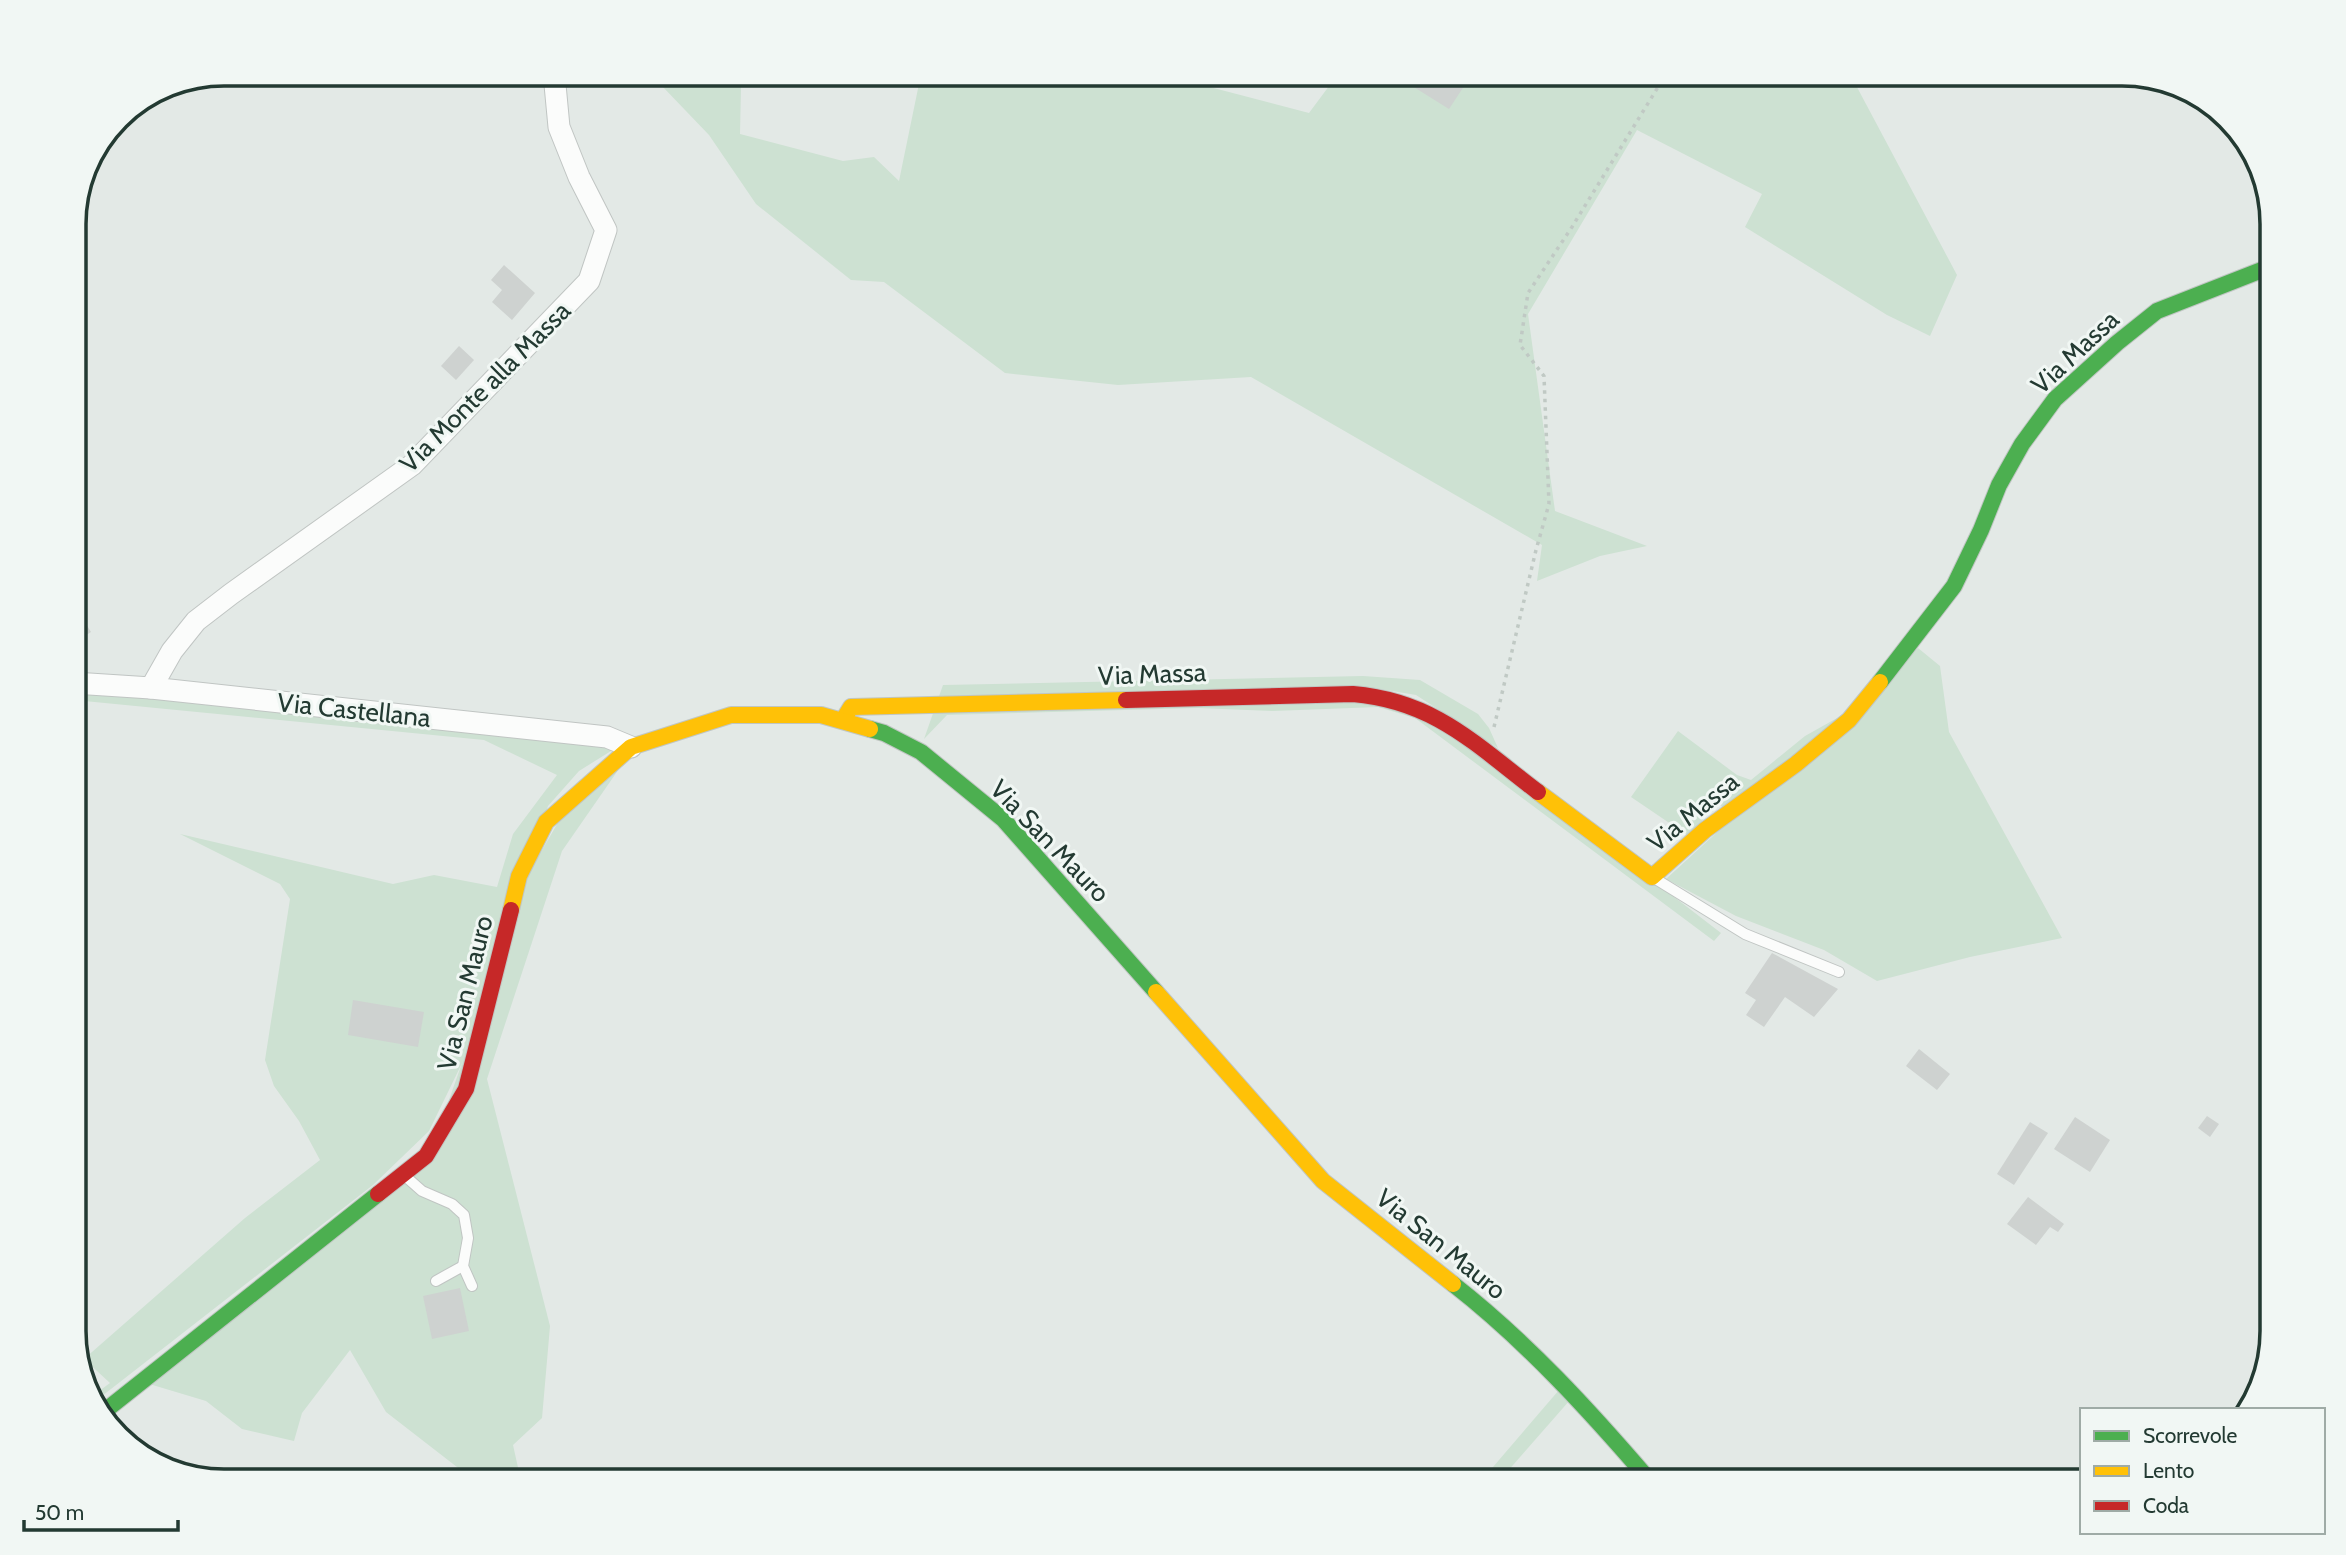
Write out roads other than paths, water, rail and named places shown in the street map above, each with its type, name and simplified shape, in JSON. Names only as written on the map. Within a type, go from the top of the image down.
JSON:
[{"type":"main road","name":"Via Massa","points":[[843,720],[851,707],[1379,695],[1427,710],[1652,877],[1705,830],[1796,764],[1850,720],[1954,586],[1999,485],[2022,444],[2055,399],[2157,311],[2260,271]]},
{"type":"main road","name":"Via San Mauro","points":[[109,1408],[426,1156],[466,1089],[519,876],[546,822],[631,747],[732,715],[821,715],[884,733],[921,752],[1003,819],[1323,1181],[1483,1307],[1592,1414],[1639,1469]]},
{"type":"street","name":"Via Monte alla Massa","points":[[151,688],[172,650],[196,621],[412,465],[589,281],[606,230],[579,177],[559,127],[555,86]]},
{"type":"street","name":"Via Castellana","points":[[86,684],[151,688],[607,737],[631,747]]},
{"type":"lane","points":[[1652,877],[1745,934],[1839,972]]},
{"type":"lane","points":[[403,1174],[422,1191],[452,1204],[464,1215],[468,1238],[463,1266],[472,1286]]},
{"type":"lane","points":[[436,1281],[463,1266]]}]
